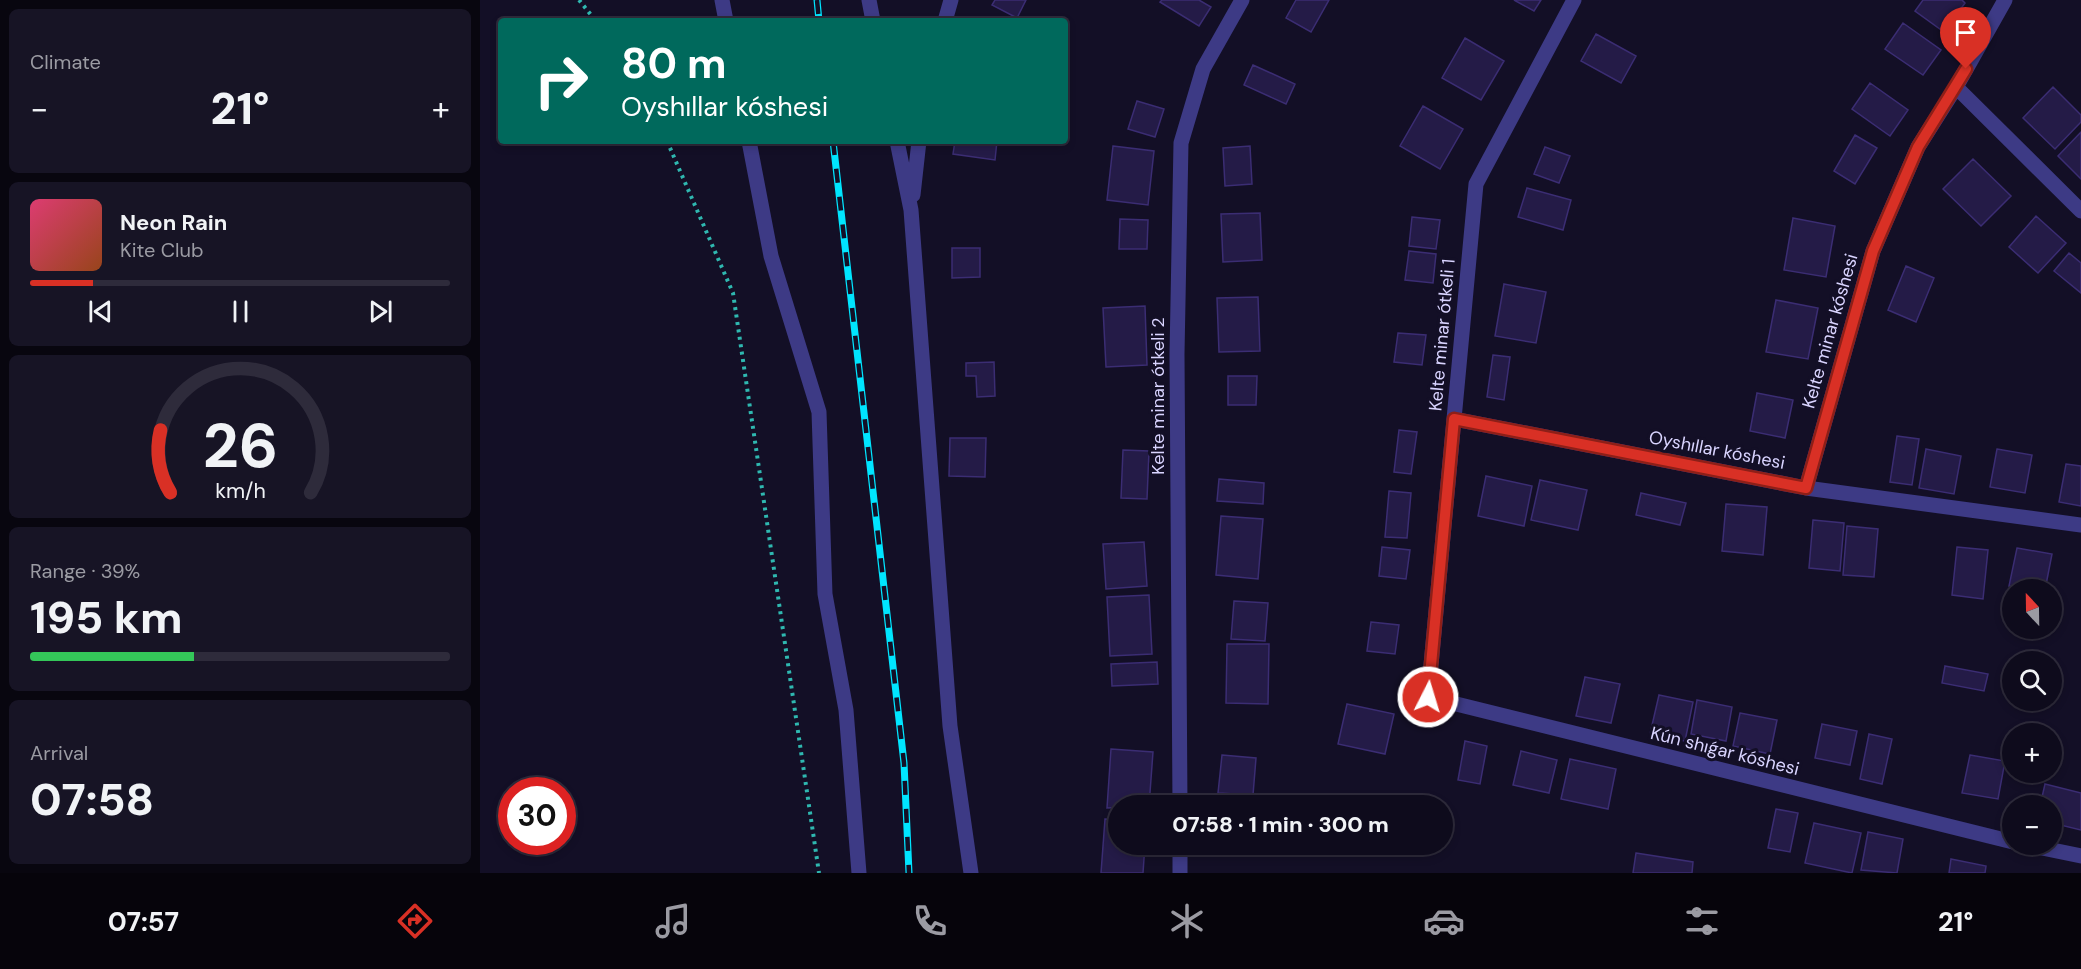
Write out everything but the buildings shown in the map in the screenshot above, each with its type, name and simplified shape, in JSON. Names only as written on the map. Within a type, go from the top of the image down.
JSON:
[{"type":"street","points":[[722,0],[725,18]]},
{"type":"street","points":[[869,0],[872,18]]},
{"type":"street","points":[[946,18],[951,0]]},
{"type":"street","name":"Kelte minar ótkeli 2","points":[[1180,795],[1177,354],[1181,143],[1203,69],[1242,0]]},
{"type":"street","name":"Kelte minar ótkeli 1","points":[[1428,697],[1476,184],[1574,0]]},
{"type":"street","name":"Kelte minar kóshesi","points":[[1806,488],[1873,251],[1918,147],[1956,87],[2005,0]]},
{"type":"street","points":[[1956,87],[2081,210]]},
{"type":"street","points":[[750,144],[771,256],[819,412],[825,594],[846,710],[859,873]]},
{"type":"street","points":[[898,144],[911,210],[950,726],[971,873]]},
{"type":"street","points":[[911,210],[919,144]]},
{"type":"street","name":"Oyshıllar kóshesi","points":[[1454,419],[1806,488],[2081,525]]},
{"type":"street","name":"Kún shıǵar kóshesi","points":[[1428,697],[2002,839]]},
{"type":"street","points":[[2062,852],[2081,856]]},
{"type":"street","points":[[1180,855],[1180,873]]},
{"type":"path","points":[[579,0],[594,18]]},
{"type":"path","points":[[668,144],[734,293],[819,873]]},
{"type":"railway","points":[[817,0],[819,18]]},
{"type":"railway","points":[[833,144],[904,763],[909,873]]},
{"type":"route","points":[[1428,697],[1454,419],[1806,488],[1873,251],[1918,147],[1966,69]]}]
